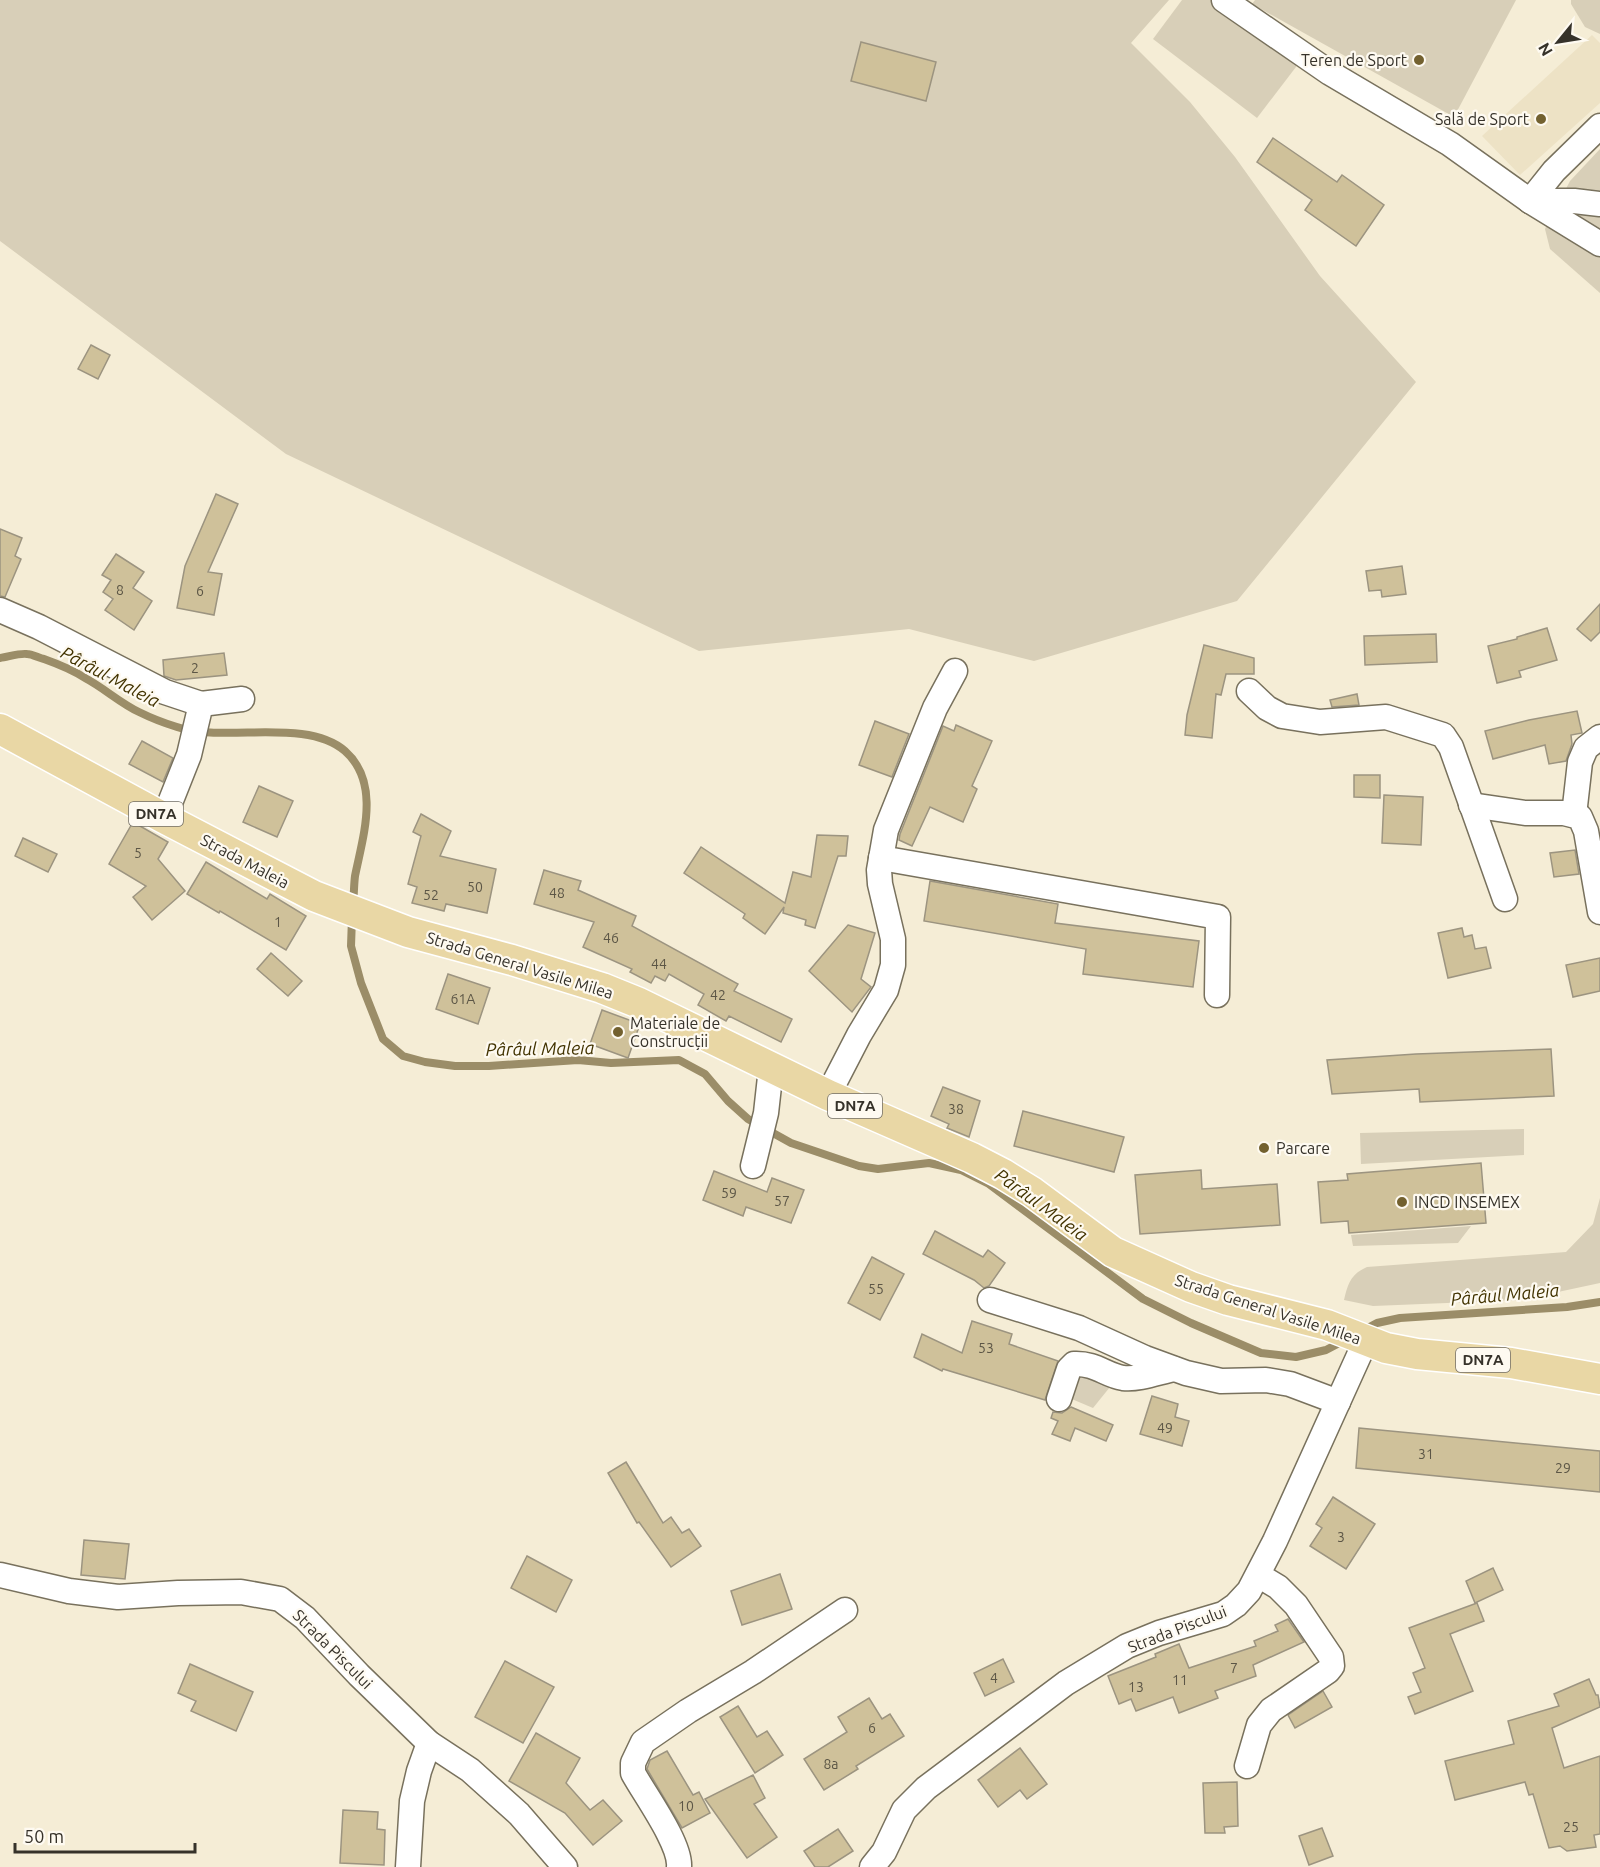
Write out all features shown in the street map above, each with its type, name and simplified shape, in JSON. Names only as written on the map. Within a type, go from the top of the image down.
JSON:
[{"type":"main road","name":"Strada Maleia","points":[[0,729],[314,896],[367,916]]},
{"type":"main road","name":"Strada General Vasile Milea","points":[[367,916],[408,932],[512,960],[602,988],[639,1003],[828,1095],[1003,1174],[1032,1192],[1113,1252],[1191,1287],[1228,1300],[1327,1325],[1386,1348],[1417,1354],[1511,1363],[1600,1379]]},
{"type":"street","points":[[1224,0],[1330,72],[1450,144],[1530,201],[1600,244]]},
{"type":"street","points":[[1530,201],[1554,171],[1600,126]]},
{"type":"street","points":[[1530,201],[1574,201],[1600,204]]},
{"type":"street","points":[[0,610],[39,627],[200,711],[242,699]]},
{"type":"street","points":[[828,1095],[859,1035],[886,990],[893,965],[893,939],[880,884],[880,858],[886,830],[935,708],[955,671]]},
{"type":"street","points":[[1249,691],[1267,708],[1282,716],[1320,722],[1386,717],[1443,735],[1451,747],[1505,898]]},
{"type":"street","points":[[164,818],[189,755],[200,711]]},
{"type":"street","points":[[1600,737],[1586,748],[1580,762],[1600,912]]},
{"type":"street","points":[[1471,805],[1525,813],[1564,813],[1587,826]]},
{"type":"street","points":[[880,858],[1218,917],[1217,995]]},
{"type":"street","points":[[753,1166],[766,1113],[771,1068]]},
{"type":"street","points":[[990,1300],[1079,1328],[1175,1369],[1221,1381],[1266,1380],[1290,1384],[1338,1402]]},
{"type":"street","name":"Strada Piscului","points":[[872,1867],[884,1852],[904,1810],[926,1788],[1066,1683],[1127,1646],[1148,1637],[1223,1614],[1236,1605],[1249,1591],[1258,1575],[1366,1340]]},
{"type":"street","points":[[1059,1398],[1069,1369],[1074,1364],[1087,1364],[1128,1378],[1175,1369]]},
{"type":"street","name":"Strada Piscului","points":[[0,1575],[69,1591],[118,1597],[241,1592],[280,1599],[305,1618],[359,1675],[429,1743],[470,1770],[519,1814],[566,1867]]},
{"type":"street","points":[[1247,1766],[1259,1725],[1271,1710],[1329,1671],[1332,1666],[1331,1658],[1296,1605],[1278,1587],[1258,1575]]},
{"type":"street","points":[[680,1867],[673,1840],[633,1773],[633,1763],[642,1742],[753,1672],[845,1610]]},
{"type":"street","points":[[408,1867],[412,1801],[429,1743]]},
{"type":"shaded area","points":[[0,0],[1169,0],[1131,43],[1190,102],[1235,157],[1320,276],[1416,382],[1237,601],[1034,661],[909,629],[699,651],[286,454],[0,241]]},
{"type":"shaded area","points":[[1182,0],[1216,0],[1299,63],[1257,118],[1153,39]]},
{"type":"shaded area","name":"Teren de Sport","points":[[1255,0],[1516,0],[1454,117],[1252,4]]},
{"type":"shaded area","points":[[1571,0],[1600,0],[1600,34],[1585,27],[1571,4]]},
{"type":"shaded area","name":"Sală de Sport","points":[[1592,35],[1600,43],[1600,103],[1520,175],[1482,136]]},
{"type":"shaded area","points":[[1600,149],[1600,293],[1550,249],[1545,229],[1570,181]]},
{"type":"shaded area","points":[[1524,1129],[1524,1155],[1361,1164],[1360,1133]]},
{"type":"shaded area","points":[[1600,1198],[1600,1283],[1521,1300],[1373,1306],[1344,1300],[1351,1280],[1367,1267],[1566,1252],[1593,1224]]},
{"type":"shaded area","points":[[1471,1226],[1458,1243],[1353,1246],[1351,1235]]},
{"type":"shaded area","points":[[1073,1374],[1114,1382],[1093,1408],[1067,1397]]},
{"type":"building","points":[[861,42],[936,62],[926,101],[851,81]]},
{"type":"building","points":[[1273,138],[1337,182],[1342,175],[1384,205],[1356,246],[1305,210],[1312,200],[1257,162]]},
{"type":"building","points":[[91,345],[110,355],[98,379],[78,369]]},
{"type":"building","points":[[216,494],[238,504],[208,572],[222,574],[214,615],[177,608],[185,566]]},
{"type":"building","points":[[0,529],[22,538],[15,556],[21,559],[5,597],[0,596]]},
{"type":"building","points":[[116,554],[144,572],[133,588],[152,601],[134,630],[105,610],[113,599],[103,592],[111,580],[102,575]]},
{"type":"building","points":[[1402,566],[1406,594],[1382,597],[1381,590],[1369,591],[1366,571]]},
{"type":"building","points":[[1600,604],[1600,632],[1591,641],[1577,629]]},
{"type":"building","points":[[1547,628],[1557,660],[1519,671],[1521,677],[1497,683],[1488,646]]},
{"type":"building","points":[[1436,634],[1437,662],[1365,665],[1364,636]]},
{"type":"building","points":[[1204,645],[1254,658],[1254,674],[1226,674],[1221,695],[1216,694],[1212,738],[1185,735],[1187,715]]},
{"type":"building","points":[[224,653],[227,675],[176,680],[164,676],[163,660]]},
{"type":"building","points":[[1357,694],[1359,705],[1332,707],[1330,700]]},
{"type":"building","points":[[1577,711],[1582,733],[1571,735],[1572,744],[1566,761],[1549,764],[1545,745],[1493,759],[1485,731]]},
{"type":"building","points":[[875,721],[909,734],[892,777],[859,765]]},
{"type":"building","points":[[956,725],[992,741],[972,786],[977,789],[963,822],[930,807],[912,846],[899,840],[900,834],[943,726],[954,731]]},
{"type":"building","points":[[142,741],[173,758],[163,782],[129,764]]},
{"type":"building","points":[[1354,775],[1380,775],[1380,798],[1354,797]]},
{"type":"building","points":[[259,786],[293,801],[277,837],[243,822]]},
{"type":"building","points":[[1384,795],[1423,797],[1421,845],[1382,843]]},
{"type":"building","points":[[421,814],[451,831],[440,856],[496,869],[487,913],[446,904],[444,911],[412,903],[417,887],[408,884],[421,836],[413,832]]},
{"type":"building","points":[[133,822],[168,842],[158,859],[185,891],[152,920],[133,897],[146,886],[109,864]]},
{"type":"building","points":[[817,835],[848,836],[846,856],[838,856],[815,928],[805,925],[806,920],[783,913],[784,907],[765,934],[743,918],[745,914],[684,873],[701,847],[785,903],[793,872],[811,877]]},
{"type":"building","points":[[23,838],[57,854],[48,872],[15,856]]},
{"type":"building","points":[[1575,850],[1579,874],[1554,877],[1550,853]]},
{"type":"building","points":[[206,862],[267,899],[270,894],[306,916],[286,950],[187,894]]},
{"type":"building","points":[[544,870],[581,881],[578,890],[636,916],[632,926],[738,984],[734,991],[792,1019],[781,1042],[729,1016],[726,1021],[698,1005],[704,994],[669,974],[665,981],[655,976],[651,983],[630,972],[632,969],[583,947],[594,922],[534,904]]},
{"type":"building","points":[[930,881],[1058,904],[1055,923],[1199,941],[1193,987],[1083,974],[1086,949],[924,921]]},
{"type":"building","points":[[848,925],[875,933],[861,979],[871,987],[852,1012],[809,971]]},
{"type":"building","points":[[1462,928],[1464,937],[1472,935],[1475,949],[1486,947],[1491,968],[1448,978],[1438,933]]},
{"type":"building","points":[[271,953],[302,981],[288,996],[257,969]]},
{"type":"building","points":[[1600,958],[1600,991],[1573,997],[1566,965]]},
{"type":"building","points":[[448,974],[490,988],[478,1024],[436,1009]]},
{"type":"building","points":[[602,1010],[640,1024],[628,1058],[590,1044]]},
{"type":"building","points":[[1551,1049],[1554,1096],[1420,1102],[1419,1089],[1332,1094],[1327,1060],[1416,1054]]},
{"type":"building","points":[[943,1087],[980,1101],[969,1137],[947,1128],[949,1124],[931,1116]]},
{"type":"building","points":[[1023,1111],[1124,1137],[1114,1172],[1014,1146]]},
{"type":"building","name":"INCD INSEMEX","points":[[1481,1163],[1486,1223],[1349,1233],[1348,1221],[1321,1223],[1318,1182],[1348,1180],[1347,1174]]},
{"type":"building","points":[[1201,1170],[1202,1189],[1277,1184],[1280,1225],[1140,1234],[1135,1175]]},
{"type":"building","points":[[714,1171],[767,1192],[772,1178],[804,1190],[791,1223],[746,1207],[743,1216],[703,1200]]},
{"type":"building","points":[[935,1231],[983,1257],[988,1250],[1005,1263],[989,1286],[984,1288],[974,1280],[923,1254]]},
{"type":"building","points":[[872,1257],[904,1274],[880,1320],[848,1303]]},
{"type":"building","points":[[972,1321],[1012,1334],[1009,1344],[1058,1361],[1045,1400],[943,1369],[942,1371],[914,1357],[922,1334],[962,1353]]},
{"type":"building","points":[[1152,1396],[1178,1404],[1175,1417],[1189,1421],[1182,1446],[1140,1434]]},
{"type":"building","points":[[1071,1407],[1113,1425],[1106,1441],[1075,1428],[1070,1441],[1052,1434],[1058,1421],[1051,1418],[1053,1412],[1062,1413]]},
{"type":"building","points":[[1359,1428],[1600,1451],[1600,1492],[1356,1468]]},
{"type":"building","points":[[626,1462],[663,1523],[671,1517],[682,1533],[689,1529],[701,1546],[671,1567],[639,1522],[637,1523],[608,1473]]},
{"type":"building","points":[[1333,1497],[1375,1524],[1346,1569],[1310,1546],[1322,1528],[1316,1524]]},
{"type":"building","points":[[84,1540],[129,1544],[125,1579],[81,1575]]},
{"type":"building","points":[[527,1556],[572,1580],[556,1612],[511,1588]]},
{"type":"building","points":[[1493,1568],[1503,1590],[1475,1603],[1466,1581]]},
{"type":"building","points":[[780,1574],[792,1609],[742,1625],[731,1591]]},
{"type":"building","points":[[1477,1603],[1484,1621],[1450,1634],[1473,1691],[1415,1714],[1408,1697],[1421,1692],[1413,1673],[1425,1668],[1409,1628]]},
{"type":"building","points":[[1288,1619],[1304,1642],[1253,1665],[1256,1676],[1215,1691],[1218,1698],[1179,1713],[1173,1697],[1136,1711],[1131,1699],[1119,1704],[1108,1676],[1156,1657],[1155,1654],[1179,1644],[1189,1668],[1256,1646],[1254,1641],[1278,1631],[1275,1625]]},
{"type":"building","points":[[1003,1659],[1014,1682],[985,1696],[974,1673]]},
{"type":"building","points":[[505,1661],[554,1687],[523,1743],[475,1717]]},
{"type":"building","points":[[190,1664],[253,1692],[236,1731],[191,1711],[196,1701],[178,1693]]},
{"type":"building","points":[[1589,1679],[1598,1695],[1600,1707],[1552,1728],[1564,1768],[1600,1756],[1600,1834],[1594,1835],[1596,1847],[1567,1851],[1560,1846],[1549,1848],[1533,1794],[1529,1795],[1525,1782],[1455,1800],[1445,1761],[1514,1744],[1508,1721],[1559,1706],[1554,1694]]},
{"type":"building","points":[[1323,1691],[1332,1707],[1295,1728],[1288,1715]]},
{"type":"building","points":[[869,1698],[882,1719],[890,1714],[904,1736],[856,1766],[858,1769],[824,1790],[804,1759],[847,1732],[838,1717]]},
{"type":"building","points":[[738,1706],[757,1737],[767,1731],[783,1755],[755,1773],[720,1717]]},
{"type":"building","points":[[536,1733],[580,1758],[566,1783],[590,1810],[603,1800],[622,1821],[593,1845],[565,1813],[509,1781]]},
{"type":"building","points":[[1020,1748],[1047,1784],[1027,1799],[1020,1790],[998,1807],[978,1780]]},
{"type":"building","points":[[667,1751],[693,1795],[699,1792],[710,1813],[682,1828],[647,1769],[650,1760]]},
{"type":"building","points":[[753,1775],[765,1798],[754,1804],[777,1837],[747,1858],[705,1799]]},
{"type":"building","points":[[1237,1782],[1238,1826],[1224,1827],[1225,1833],[1205,1833],[1203,1783]]},
{"type":"building","points":[[343,1810],[378,1812],[377,1829],[385,1830],[384,1865],[340,1863]]},
{"type":"building","points":[[1322,1828],[1333,1856],[1309,1865],[1299,1836]]},
{"type":"building","points":[[838,1829],[853,1851],[828,1867],[815,1867],[804,1851]]},
{"type":"waterway","name":"Pârâul Maleia","points":[[0,658],[29,654],[55,663],[99,686],[132,708],[177,727],[218,733],[309,735],[329,741],[345,751],[356,764],[363,778],[366,794],[365,827],[355,876],[353,903]]},
{"type":"waterway","name":"Pârâul Maleia","points":[[352,918],[351,946],[361,983],[383,1039],[403,1056],[455,1066],[578,1060],[611,1063],[679,1060],[705,1074],[728,1101],[748,1119],[791,1143],[859,1166],[878,1169],[929,1163],[961,1170],[989,1184],[1143,1299],[1191,1323],[1261,1353],[1296,1357],[1326,1350],[1345,1340]]},
{"type":"waterway","name":"Pârâul Maleia","points":[[1364,1330],[1377,1323],[1400,1318],[1567,1307],[1600,1302]]},
{"type":"place","name":"Teren de Sport","points":[[1419,60]]},
{"type":"place","name":"Sală de Sport","points":[[1541,119]]},
{"type":"place","name":"Materiale de Construcții","points":[[618,1032]]},
{"type":"place","name":"Parcare","points":[[1264,1148]]},
{"type":"place","name":"INCD INSEMEX","points":[[1402,1202]]}]
